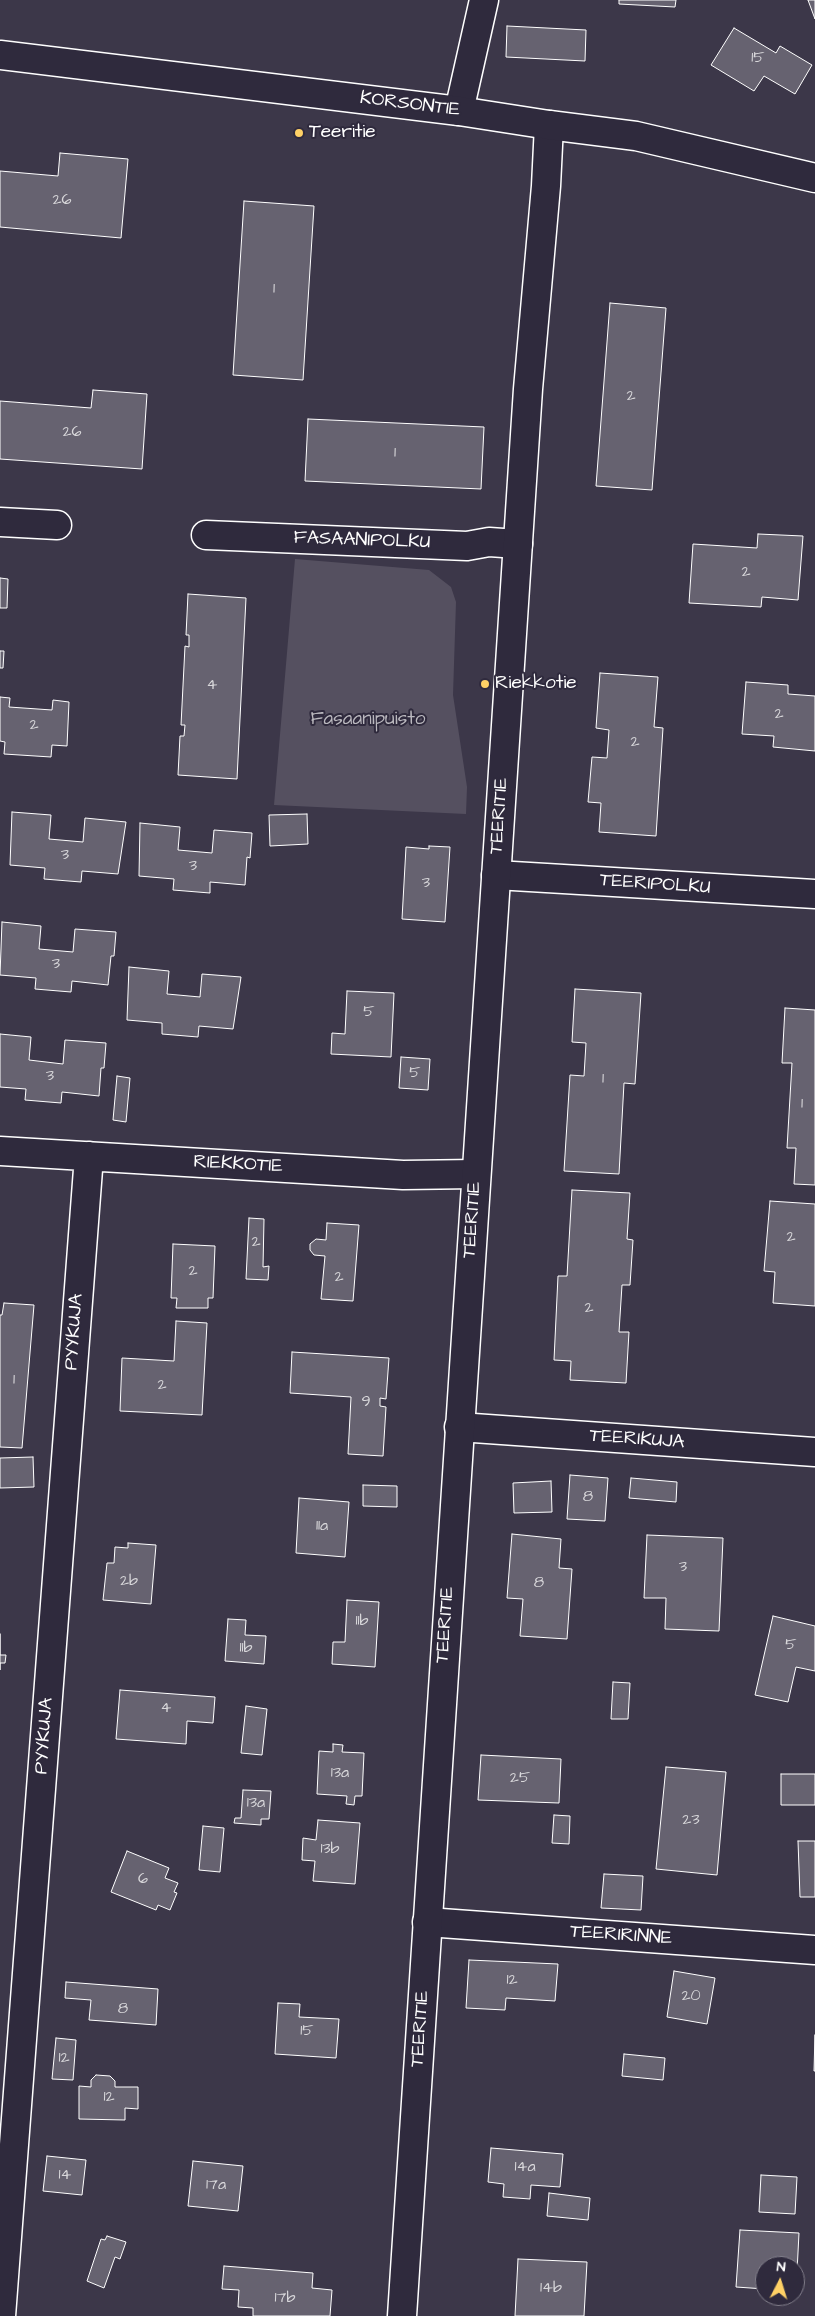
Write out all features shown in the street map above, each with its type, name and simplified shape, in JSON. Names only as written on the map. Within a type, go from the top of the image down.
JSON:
[{"type":"street","points":[[459,111],[484,0]]},
{"type":"street","name":"KORSONTIE","points":[[0,55],[459,111],[636,136],[815,178]]},
{"type":"street","name":"TEERITIE","points":[[402,2316],[528,389],[546,186],[549,125]]},
{"type":"street","points":[[0,522],[57,525]]},
{"type":"street","name":"FASAANIPOLKU","points":[[206,535],[467,546],[489,542],[518,544]]},
{"type":"street","name":"TEERIPOLKU","points":[[496,875],[815,894]]},
{"type":"street","name":"RIEKKOTIE","points":[[0,1151],[403,1174],[476,1174]]},
{"type":"street","name":"PYYKUJA","points":[[0,2316],[89,1156]]},
{"type":"street","name":"TEERIKUJA","points":[[459,1427],[815,1452]]},
{"type":"street","name":"TEERIRINNE","points":[[427,1922],[815,1950]]},
{"type":"green space","name":"Fasaanipuisto","points":[[295,559],[429,570],[451,587],[456,602],[453,695],[467,787],[466,814],[274,805]]},
{"type":"building","points":[[619,0],[676,0],[675,7],[619,4]]},
{"type":"building","points":[[808,0],[815,0],[815,19]]},
{"type":"building","points":[[507,26],[586,30],[585,61],[506,57]]},
{"type":"building","points":[[734,28],[776,53],[780,46],[812,65],[795,94],[764,76],[754,91],[711,65]]},
{"type":"building","points":[[60,153],[128,159],[121,238],[0,227],[0,171],[58,176]]},
{"type":"building","points":[[244,201],[314,206],[303,380],[233,375]]},
{"type":"building","points":[[610,303],[666,308],[652,490],[596,486]]},
{"type":"building","points":[[93,390],[147,394],[142,469],[0,459],[0,401],[91,408]]},
{"type":"building","points":[[308,419],[484,427],[481,489],[305,481]]},
{"type":"building","points":[[758,534],[803,536],[798,600],[762,597],[761,607],[689,603],[693,544],[757,548]]},
{"type":"building","points":[[0,578],[8,579],[7,608],[0,608]]},
{"type":"building","points":[[188,594],[246,598],[237,779],[178,775],[180,736],[184,736],[185,725],[181,725],[185,646],[189,647],[189,635],[186,635]]},
{"type":"building","points":[[0,651],[4,651],[3,668],[0,668]]},
{"type":"building","points":[[600,673],[658,677],[654,727],[663,728],[656,836],[599,832],[601,803],[588,802],[592,757],[607,758],[609,730],[596,728]]},
{"type":"building","points":[[746,682],[788,685],[788,694],[815,696],[815,751],[773,747],[774,736],[742,734]]},
{"type":"building","points":[[0,697],[10,698],[9,707],[52,710],[53,700],[69,702],[67,746],[52,745],[51,757],[4,754],[5,742],[0,741]]},
{"type":"building","points":[[12,812],[51,815],[49,839],[83,842],[85,818],[126,822],[118,874],[82,871],[81,882],[44,879],[45,868],[10,865]]},
{"type":"building","points":[[307,814],[308,844],[270,846],[269,815]]},
{"type":"building","points":[[140,823],[180,827],[178,850],[212,853],[214,830],[252,833],[250,858],[247,857],[245,885],[210,882],[210,893],[173,890],[174,879],[139,876]]},
{"type":"building","points":[[429,846],[450,847],[445,922],[402,919],[406,847],[429,849]]},
{"type":"building","points":[[2,922],[41,926],[39,949],[73,952],[75,929],[116,932],[114,956],[111,956],[108,985],[72,981],[71,992],[35,989],[36,978],[0,975]]},
{"type":"building","points":[[129,967],[169,971],[167,994],[200,997],[202,974],[241,977],[233,1029],[199,1026],[198,1037],[162,1034],[162,1023],[127,1020]]},
{"type":"building","points":[[575,989],[641,993],[635,1084],[624,1083],[619,1174],[564,1171],[570,1075],[584,1076],[586,1043],[572,1042]]},
{"type":"building","points":[[347,991],[394,993],[391,1057],[331,1054],[332,1033],[345,1034]]},
{"type":"building","points":[[785,1008],[815,1010],[815,1185],[794,1184],[796,1148],[787,1148],[792,1063],[782,1063]]},
{"type":"building","points":[[0,1034],[31,1037],[29,1060],[63,1064],[65,1040],[106,1043],[104,1068],[101,1068],[99,1096],[62,1092],[61,1103],[25,1100],[26,1089],[0,1087]]},
{"type":"building","points":[[401,1057],[430,1059],[428,1090],[399,1088]]},
{"type":"building","points":[[117,1076],[130,1078],[126,1122],[113,1120]]},
{"type":"building","points":[[572,1190],[630,1193],[627,1239],[633,1240],[630,1285],[622,1285],[619,1332],[629,1332],[626,1383],[570,1380],[571,1361],[554,1360],[558,1276],[567,1276]]},
{"type":"building","points":[[770,1201],[815,1204],[815,1306],[773,1303],[775,1272],[764,1271]]},
{"type":"building","points":[[249,1218],[264,1219],[263,1267],[269,1266],[268,1280],[246,1279]]},
{"type":"building","points":[[327,1223],[359,1225],[353,1301],[321,1299],[325,1256],[314,1255],[310,1250],[310,1244],[316,1239],[326,1240]]},
{"type":"building","points":[[173,1244],[215,1246],[213,1298],[208,1298],[208,1308],[176,1308],[177,1298],[171,1298]]},
{"type":"building","points":[[4,1303],[34,1305],[22,1448],[0,1447],[0,1315],[2,1315]]},
{"type":"building","points":[[176,1321],[207,1323],[202,1415],[120,1411],[122,1358],[174,1361]]},
{"type":"building","points":[[292,1352],[389,1358],[386,1399],[380,1398],[380,1406],[386,1407],[383,1456],[348,1454],[351,1397],[290,1393]]},
{"type":"building","points":[[33,1457],[34,1487],[0,1488],[0,1458]]},
{"type":"building","points":[[570,1475],[608,1478],[605,1521],[567,1519]]},
{"type":"building","points":[[631,1478],[677,1482],[676,1502],[629,1498]]},
{"type":"building","points":[[551,1481],[552,1512],[514,1513],[513,1483]]},
{"type":"building","points":[[363,1485],[397,1486],[397,1507],[363,1506]]},
{"type":"building","points":[[299,1498],[349,1502],[345,1557],[296,1553]]},
{"type":"building","points":[[512,1534],[561,1539],[559,1568],[572,1569],[567,1639],[520,1636],[523,1599],[507,1598]]},
{"type":"building","points":[[647,1535],[723,1538],[719,1631],[665,1629],[666,1598],[644,1598]]},
{"type":"building","points":[[128,1543],[156,1545],[151,1604],[103,1600],[107,1563],[114,1563],[115,1547],[128,1548]]},
{"type":"building","points":[[347,1600],[379,1602],[375,1667],[332,1664],[333,1642],[345,1642]]},
{"type":"building","points":[[773,1616],[815,1626],[815,1671],[796,1667],[788,1702],[755,1695]]},
{"type":"building","points":[[228,1619],[246,1620],[245,1635],[266,1636],[264,1664],[225,1661]]},
{"type":"building","points":[[0,1655],[6,1655],[5,1663],[0,1663]]},
{"type":"building","points":[[613,1682],[630,1683],[628,1719],[611,1719]]},
{"type":"building","points":[[120,1690],[215,1697],[213,1723],[187,1721],[186,1744],[116,1739]]},
{"type":"building","points":[[246,1706],[267,1709],[262,1755],[241,1753]]},
{"type":"building","points":[[333,1744],[343,1745],[342,1752],[364,1753],[362,1796],[355,1796],[354,1805],[346,1804],[347,1796],[317,1794],[319,1751],[333,1752]]},
{"type":"building","points":[[481,1755],[561,1759],[559,1803],[478,1800]]},
{"type":"building","points":[[666,1767],[726,1772],[717,1875],[656,1869]]},
{"type":"building","points":[[781,1774],[815,1774],[815,1805],[781,1805]]},
{"type":"building","points":[[243,1790],[271,1791],[269,1819],[261,1819],[261,1825],[234,1823],[235,1818],[241,1818]]},
{"type":"building","points":[[554,1815],[570,1816],[569,1844],[552,1843]]},
{"type":"building","points":[[318,1820],[360,1823],[355,1884],[313,1881],[315,1861],[302,1860],[303,1838],[316,1840]]},
{"type":"building","points":[[203,1826],[224,1828],[220,1872],[199,1870]]},
{"type":"building","points":[[798,1841],[815,1841],[815,1897],[800,1897]]},
{"type":"building","points":[[127,1851],[169,1868],[165,1878],[178,1883],[174,1892],[177,1893],[170,1910],[158,1905],[156,1910],[111,1892]]},
{"type":"building","points":[[604,1874],[643,1876],[641,1910],[601,1908]]},
{"type":"building","points":[[469,1960],[558,1964],[555,2001],[506,1998],[505,2010],[466,2008]]},
{"type":"building","points":[[674,1971],[715,1978],[707,2024],[667,2017]]},
{"type":"building","points":[[66,1982],[158,1989],[156,2025],[89,2020],[91,2000],[65,1998]]},
{"type":"building","points":[[278,2003],[300,2004],[299,2017],[339,2019],[336,2058],[275,2054]]},
{"type":"building","points":[[815,2035],[815,2071],[814,2071]]},
{"type":"building","points":[[56,2038],[76,2040],[73,2080],[52,2079]]},
{"type":"building","points":[[624,2054],[665,2058],[663,2080],[622,2076]]},
{"type":"building","points":[[96,2075],[110,2076],[115,2081],[115,2087],[138,2087],[138,2109],[125,2108],[125,2120],[79,2119],[79,2086],[91,2087],[91,2080]]},
{"type":"building","points":[[491,2148],[563,2154],[560,2187],[531,2185],[530,2199],[503,2197],[504,2184],[488,2182]]},
{"type":"building","points":[[47,2156],[86,2160],[82,2195],[43,2191]]},
{"type":"building","points":[[193,2161],[243,2166],[238,2211],[188,2206]]},
{"type":"building","points":[[761,2175],[797,2177],[795,2214],[759,2212]]},
{"type":"building","points":[[549,2193],[590,2198],[588,2220],[547,2216]]},
{"type":"building","points":[[740,2230],[799,2233],[798,2256],[755,2256],[755,2288],[736,2287]]},
{"type":"building","points":[[107,2236],[126,2242],[120,2259],[115,2257],[104,2288],[87,2281],[101,2239],[105,2240]]},
{"type":"building","points":[[518,2259],[587,2262],[584,2316],[515,2316]]},
{"type":"building","points":[[224,2266],[313,2273],[312,2288],[332,2290],[330,2316],[253,2316],[253,2308],[238,2307],[239,2290],[222,2289]]},
{"type":"place","name":"Teeritie","points":[[299,133]]},
{"type":"place","name":"Riekkotie","points":[[485,684]]}]
